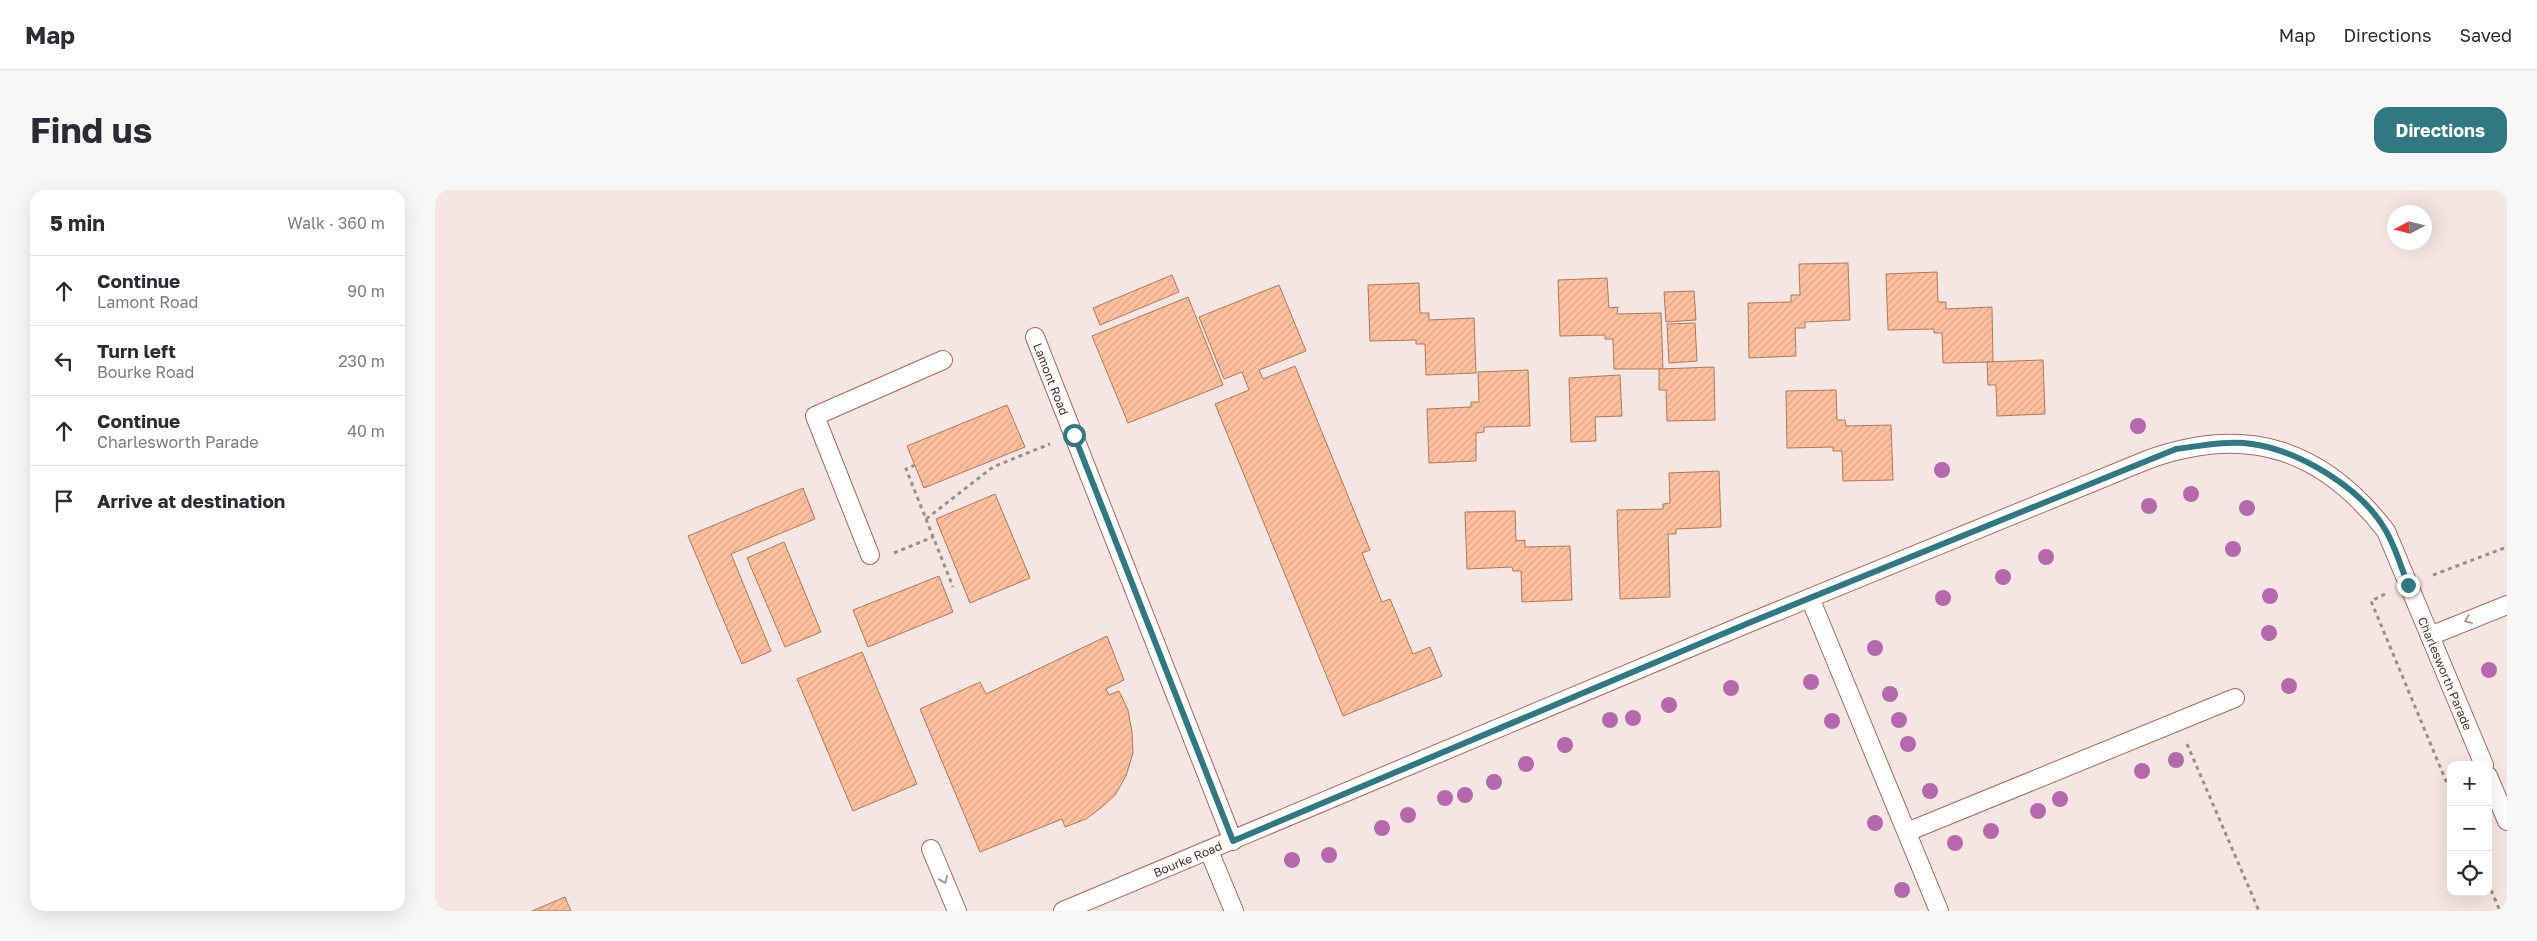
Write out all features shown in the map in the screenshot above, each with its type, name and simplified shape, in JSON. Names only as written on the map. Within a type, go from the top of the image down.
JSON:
[{"type":"lane","name":"Lamont Road","points":[[1035,337],[1233,841]]},
{"type":"lane","points":[[870,555],[815,416],[943,360]]},
{"type":"lane","name":"Bourke Road","points":[[1063,911],[1209,852],[1810,598],[2176,449],[2214,444],[2251,443],[2290,453]]},
{"type":"lane","name":"Charlesworth Parade","points":[[2290,453],[2332,476],[2366,505],[2386,531],[2481,761]]},
{"type":"lane","points":[[1810,598],[1939,911]]},
{"type":"lane","points":[[2430,636],[2507,605]]},
{"type":"lane","points":[[1907,832],[2235,698]]},
{"type":"lane","points":[[2492,785],[2507,821]]},
{"type":"lane","points":[[931,849],[957,911]]},
{"type":"lane","points":[[1209,852],[1233,911]]},
{"type":"path","points":[[926,519],[993,468],[1074,435]]},
{"type":"path","points":[[915,465],[906,469],[953,587]]},
{"type":"path","points":[[870,555],[874,562],[933,537]]},
{"type":"path","points":[[2178,722],[2259,911]]},
{"type":"path","points":[[2492,892],[2500,911]]},
{"type":"building","points":[[1848,263],[1850,320],[1805,322],[1805,328],[1795,328],[1796,356],[1749,358],[1748,303],[1791,302],[1791,295],[1800,295],[1799,264]]},
{"type":"building","points":[[1937,272],[1938,302],[1946,302],[1946,309],[1992,307],[1993,362],[1943,363],[1942,333],[1934,333],[1934,329],[1888,330],[1886,274]]},
{"type":"building","points":[[1172,275],[1179,292],[1100,325],[1093,308]]},
{"type":"building","points":[[1607,278],[1609,308],[1618,307],[1617,314],[1661,313],[1663,369],[1614,369],[1613,339],[1605,339],[1605,335],[1560,336],[1558,280]]},
{"type":"building","points":[[1419,283],[1420,313],[1429,313],[1429,320],[1474,318],[1476,373],[1426,375],[1425,344],[1416,344],[1416,340],[1370,341],[1368,285]]},
{"type":"building","points":[[1279,285],[1306,351],[1259,370],[1263,379],[1295,366],[1370,550],[1362,553],[1382,602],[1390,599],[1413,654],[1430,647],[1442,676],[1343,716],[1215,404],[1249,390],[1242,372],[1224,379],[1199,317]]},
{"type":"building","points":[[1694,291],[1696,320],[1666,322],[1664,292]]},
{"type":"building","points":[[1188,297],[1223,385],[1128,423],[1092,336]]},
{"type":"building","points":[[1695,323],[1697,361],[1669,363],[1667,324]]},
{"type":"building","points":[[2043,360],[2045,414],[1997,416],[1996,385],[1988,385],[1987,362]]},
{"type":"building","points":[[1714,367],[1715,420],[1667,421],[1666,390],[1659,390],[1659,369]]},
{"type":"building","points":[[1528,370],[1530,426],[1484,427],[1484,432],[1476,433],[1476,461],[1429,463],[1427,409],[1471,407],[1471,402],[1479,402],[1478,372]]},
{"type":"building","points":[[1620,375],[1622,416],[1595,417],[1596,441],[1571,442],[1569,378]]},
{"type":"building","points":[[1836,390],[1837,420],[1845,420],[1846,426],[1891,425],[1893,480],[1843,481],[1842,451],[1833,451],[1833,447],[1787,448],[1786,391]]},
{"type":"building","points":[[1007,405],[1025,447],[924,488],[907,446]]},
{"type":"building","points":[[1719,471],[1721,527],[1676,529],[1676,534],[1668,534],[1670,597],[1620,599],[1617,510],[1663,509],[1663,504],[1670,503],[1669,473]]},
{"type":"building","points":[[803,488],[815,519],[731,554],[771,651],[742,664],[688,536]]},
{"type":"building","points":[[995,494],[1030,578],[970,603],[936,519]]},
{"type":"building","points":[[1515,511],[1516,541],[1525,540],[1525,547],[1570,546],[1572,600],[1522,602],[1521,571],[1513,571],[1512,567],[1467,569],[1465,512]]},
{"type":"building","points":[[784,542],[821,632],[785,647],[747,558]]},
{"type":"building","points":[[939,576],[953,612],[868,647],[853,610]]},
{"type":"building","points":[[1107,636],[1124,680],[1106,689],[1109,695],[1119,691],[1128,710],[1132,732],[1133,753],[1126,776],[1115,795],[1086,819],[1065,827],[1062,819],[980,852],[920,709],[980,682],[986,694]]},
{"type":"building","points":[[862,652],[917,784],[853,811],[797,679]]},
{"type":"building","points":[[565,897],[571,911],[532,911]]},
{"type":"route","points":[[1074,435],[1233,841],[1751,622],[2176,449],[2214,444],[2251,443],[2290,453],[2332,476],[2366,505],[2386,531],[2408,585]]}]
